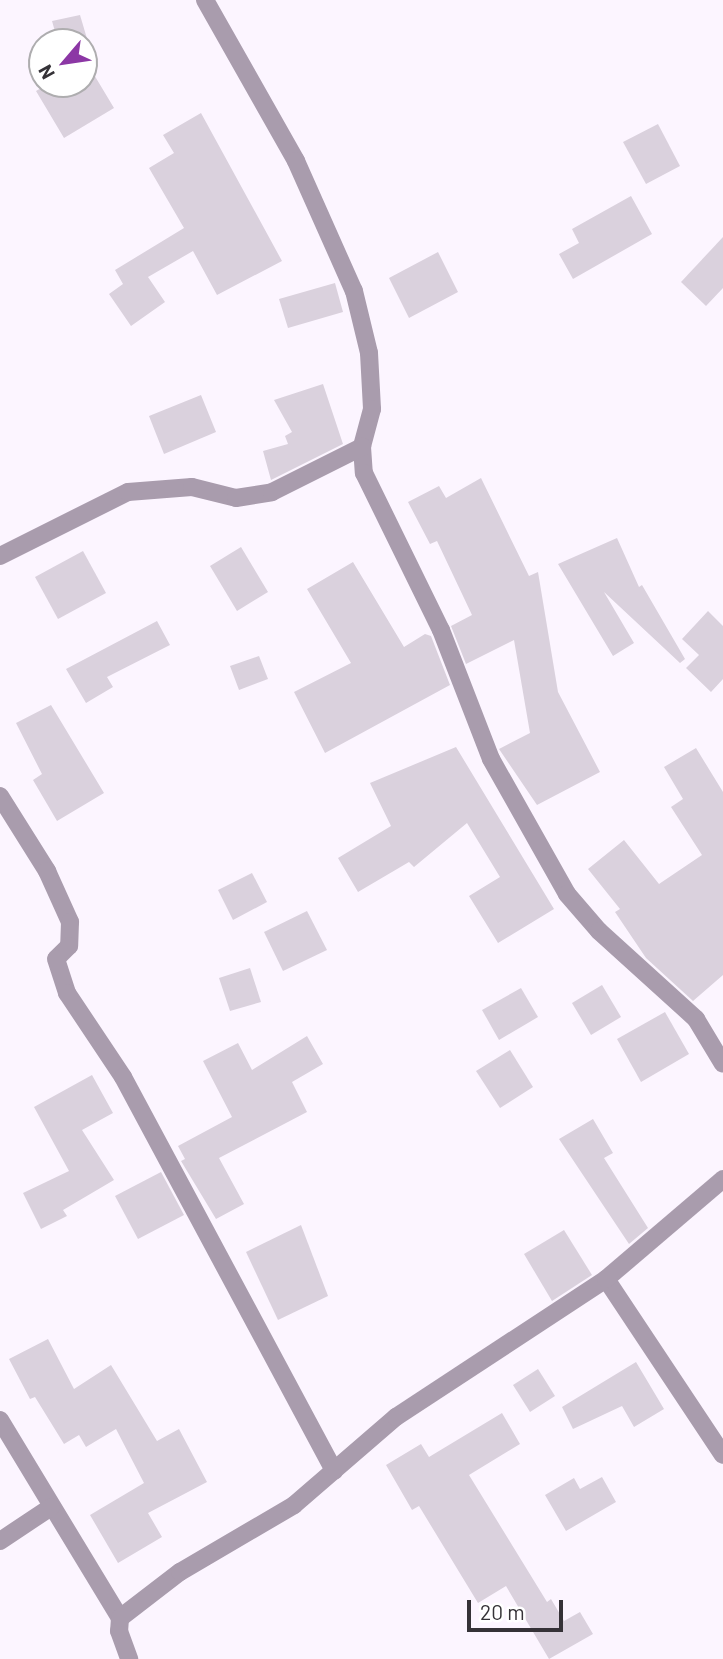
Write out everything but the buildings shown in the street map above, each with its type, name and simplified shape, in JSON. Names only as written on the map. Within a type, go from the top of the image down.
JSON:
[{"type":"street","points":[[205,0],[296,161],[354,291],[369,353],[372,398],[362,447],[364,473],[441,630],[491,759],[567,894],[599,931],[696,1019],[723,1064]]},
{"type":"street","points":[[0,556],[128,492],[192,487],[236,498],[272,492],[362,447]]},
{"type":"street","points":[[0,796],[47,871],[70,922],[69,946],[57,959],[67,993],[123,1077],[334,1471]]},
{"type":"street","points":[[120,1618],[180,1572],[294,1505],[397,1417],[606,1279],[723,1179]]},
{"type":"street","points":[[606,1279],[723,1455]]},
{"type":"street","points":[[0,1420],[120,1618],[119,1631],[129,1659]]},
{"type":"street","points":[[0,1541],[51,1507]]}]
